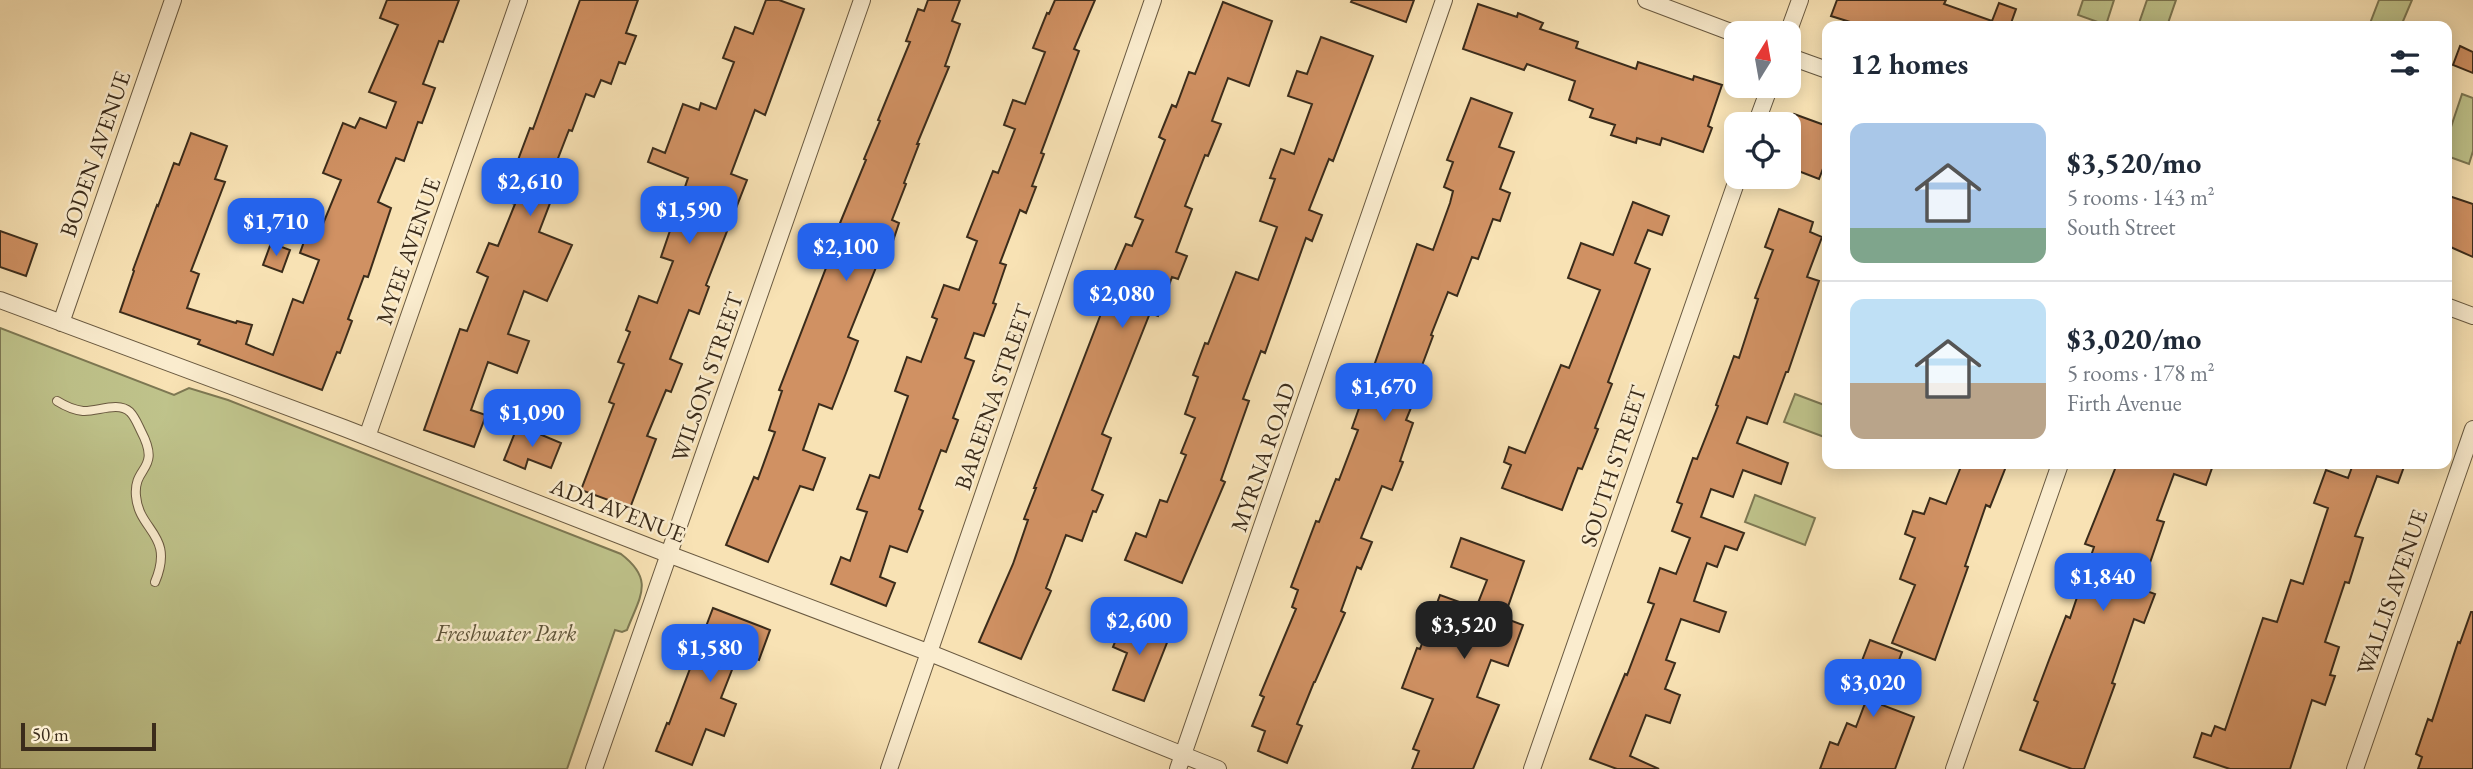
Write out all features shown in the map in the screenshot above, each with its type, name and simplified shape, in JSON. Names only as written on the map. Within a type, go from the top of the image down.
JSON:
[{"type":"street","name":"BODEN AVENUE","points":[[61,323],[173,0]]},
{"type":"street","name":"MYEE AVENUE","points":[[367,437],[519,0]]},
{"type":"street","name":"WILSON STREET","points":[[594,769],[863,0]]},
{"type":"street","name":"BAREENA STREET","points":[[889,769],[1153,0]]},
{"type":"street","name":"MYRNA ROAD","points":[[1181,762],[1444,0]]},
{"type":"street","points":[[1646,0],[1724,29]]},
{"type":"street","points":[[1792,21],[1800,0]]},
{"type":"street","points":[[1801,61],[1822,68]]},
{"type":"street","name":"SOUTH STREET","points":[[1532,769],[1734,189]]},
{"type":"street","name":"ADA AVENUE","points":[[0,300],[367,437],[930,653],[1181,762],[1218,769]]},
{"type":"street","points":[[2452,308],[2473,316]]},
{"type":"street","name":"WALLIS AVENUE","points":[[2355,769],[2473,429]]},
{"type":"street","points":[[1954,769],[2058,469]]},
{"type":"lane","points":[[57,401],[83,411],[120,408],[131,413],[136,421],[149,446],[150,454],[150,460],[136,485],[135,495],[137,505],[160,543],[161,562],[155,582]]},
{"type":"green space","points":[[2083,0],[2114,0],[2107,21],[2095,21],[2078,15]]},
{"type":"green space","points":[[2147,0],[2176,0],[2169,21],[2140,21]]},
{"type":"green space","points":[[2379,0],[2412,0],[2403,21],[2371,21]]},
{"type":"green space","points":[[2462,94],[2473,98],[2473,151],[2469,164],[2452,158],[2452,124]]},
{"type":"green space","name":"Freshwater Park","points":[[0,328],[174,395],[189,388],[228,400],[621,554],[638,572],[642,589],[640,598],[627,630],[615,630],[567,769],[0,769]]},
{"type":"green space","points":[[1795,394],[1822,404],[1822,436],[1784,422]]},
{"type":"green space","points":[[1755,495],[1815,518],[1805,545],[1745,522]]},
{"type":"building","points":[[387,0],[459,0],[443,42],[439,41],[423,84],[435,88],[422,123],[418,122],[404,161],[396,158],[378,202],[391,208],[368,277],[364,276],[348,319],[352,321],[340,353],[337,352],[322,390],[198,344],[200,340],[120,312],[157,205],[174,163],[179,165],[191,133],[227,146],[215,179],[225,182],[191,271],[199,274],[187,308],[236,323],[237,321],[252,325],[246,344],[273,355],[293,299],[303,303],[319,260],[300,253],[312,219],[323,224],[341,180],[323,173],[343,123],[355,128],[360,118],[386,128],[396,102],[369,92],[398,25],[380,18]]},
{"type":"building","points":[[580,0],[638,0],[626,33],[636,36],[625,64],[619,62],[611,84],[601,80],[594,97],[586,94],[572,131],[569,130],[557,161],[565,164],[539,232],[572,245],[547,301],[524,291],[508,334],[529,341],[517,373],[488,362],[471,410],[486,415],[474,447],[424,430],[460,329],[467,331],[488,277],[477,272],[489,243],[498,246],[515,204],[503,200],[530,128],[533,129]]},
{"type":"building","points":[[766,0],[779,0],[804,9],[765,115],[755,110],[731,174],[747,180],[706,285],[709,287],[699,314],[689,310],[670,359],[682,364],[671,392],[666,390],[647,436],[656,439],[630,508],[581,490],[614,404],[609,402],[624,364],[618,362],[630,332],[626,330],[639,296],[657,303],[673,261],[661,257],[688,178],[648,162],[653,148],[665,153],[683,104],[699,110],[701,103],[716,109],[734,62],[723,58],[735,27],[753,34]]},
{"type":"building","points":[[928,0],[960,0],[952,21],[960,24],[945,66],[949,67],[917,144],[892,220],[899,223],[891,247],[885,245],[848,337],[858,341],[846,373],[832,409],[819,404],[803,450],[825,458],[813,490],[800,486],[768,562],[726,545],[754,477],[758,479],[775,432],[769,430],[782,391],[779,390],[841,229],[838,228],[866,160],[864,159],[880,121],[878,120],[910,42],[906,41],[918,9],[924,11]]},
{"type":"building","points":[[1055,0],[1095,0],[1074,49],[1079,51],[1041,153],[1044,154],[1032,186],[1036,187],[1026,213],[1020,210],[1000,263],[1006,265],[993,303],[996,304],[984,336],[974,333],[965,358],[974,361],[953,418],[958,420],[946,452],[941,450],[919,509],[923,511],[907,552],[890,546],[880,577],[895,583],[886,606],[831,584],[841,557],[850,561],[867,512],[857,509],[870,475],[879,478],[908,396],[895,391],[907,357],[921,362],[937,319],[932,317],[944,285],[959,290],[977,241],[967,237],[993,171],[998,173],[1015,129],[1004,125],[1013,100],[1025,104],[1045,52],[1033,48]]},
{"type":"building","points":[[1414,0],[1406,22],[1351,2]]},
{"type":"building","points":[[1837,0],[1946,0],[1944,4],[1992,21],[1847,21],[1831,16]]},
{"type":"building","points":[[1223,2],[1272,21],[1249,86],[1228,78],[1212,121],[1221,124],[1208,156],[1205,155],[1185,206],[1192,209],[1176,252],[1187,256],[1178,279],[1172,277],[1158,316],[1150,313],[1102,434],[1111,438],[1092,490],[1103,495],[1096,512],[1093,511],[1082,541],[1066,535],[1046,588],[1051,591],[1021,659],[979,642],[1013,564],[1028,520],[1024,519],[1034,488],[1107,298],[1105,297],[1114,272],[1126,244],[1132,246],[1143,220],[1135,217],[1165,140],[1159,137],[1172,105],[1176,107],[1189,72],[1195,74]]},
{"type":"building","points":[[1999,3],[2016,9],[2012,21],[1992,21]]},
{"type":"building","points":[[1478,4],[1517,17],[1518,13],[1543,23],[1540,29],[1578,42],[1576,48],[1636,69],[1638,62],[1693,80],[1694,76],[1722,85],[1708,126],[1712,128],[1703,152],[1662,138],[1660,145],[1637,138],[1636,143],[1611,135],[1615,125],[1590,117],[1593,109],[1569,100],[1575,81],[1527,64],[1524,70],[1463,49]]},
{"type":"building","points":[[1321,37],[1373,56],[1333,161],[1329,159],[1309,210],[1322,215],[1312,241],[1306,238],[1265,353],[1261,351],[1243,399],[1249,401],[1221,480],[1225,482],[1182,583],[1125,560],[1136,533],[1146,537],[1160,500],[1167,502],[1186,455],[1181,453],[1195,418],[1185,414],[1198,377],[1193,375],[1236,272],[1258,280],[1277,227],[1260,221],[1275,179],[1270,178],[1281,149],[1294,154],[1312,104],[1288,96],[1297,71],[1307,74]]},
{"type":"building","points":[[2460,46],[2473,52],[2473,73],[2453,65]]},
{"type":"building","points":[[1471,98],[1512,113],[1499,147],[1514,152],[1500,189],[1510,193],[1500,221],[1493,219],[1478,259],[1472,257],[1457,296],[1448,292],[1431,335],[1433,336],[1417,379],[1422,381],[1406,420],[1413,423],[1400,461],[1403,462],[1392,490],[1382,486],[1361,538],[1372,542],[1361,569],[1357,567],[1341,611],[1345,613],[1297,724],[1302,726],[1287,763],[1258,751],[1265,731],[1252,726],[1264,697],[1260,695],[1296,609],[1292,607],[1298,590],[1291,587],[1316,521],[1319,522],[1336,479],[1339,480],[1358,430],[1352,428],[1417,244],[1433,250],[1450,203],[1453,191],[1444,187],[1453,162],[1447,160]]},
{"type":"building","points":[[1801,117],[1822,124],[1822,171],[1819,179],[1801,172]]},
{"type":"building","points":[[2452,197],[2473,204],[2473,257],[2452,248]]},
{"type":"building","points":[[1633,202],[1669,216],[1662,235],[1648,230],[1635,263],[1650,269],[1608,382],[1612,384],[1595,428],[1598,429],[1582,469],[1578,468],[1562,510],[1502,488],[1511,465],[1504,462],[1509,447],[1525,453],[1561,365],[1569,368],[1600,290],[1568,278],[1581,243],[1613,255]]},
{"type":"building","points":[[1779,209],[1813,222],[1810,232],[1822,237],[1807,277],[1819,281],[1767,424],[1747,417],[1737,443],[1788,463],[1781,484],[1743,470],[1733,497],[1711,489],[1701,517],[1744,533],[1737,550],[1725,546],[1717,567],[1707,563],[1694,601],[1726,612],[1719,632],[1681,619],[1666,660],[1675,663],[1665,689],[1680,695],[1670,723],[1646,715],[1630,756],[1659,769],[1617,769],[1590,759],[1625,674],[1627,675],[1654,604],[1648,602],[1660,568],[1676,574],[1690,538],[1672,531],[1682,504],[1677,502],[1693,458],[1697,459],[1718,406],[1716,405],[1734,356],[1739,358],[1758,299],[1755,298],[1773,250],[1765,247]]},
{"type":"building","points":[[0,231],[37,244],[26,276],[0,267]]},
{"type":"building","points":[[271,243],[290,250],[282,272],[263,265]]},
{"type":"building","points":[[518,425],[561,443],[551,468],[528,459],[525,469],[504,460]]},
{"type":"building","points":[[1960,469],[2005,469],[1990,507],[1986,505],[1965,566],[1968,567],[1935,660],[1892,643],[1915,585],[1900,579],[1915,538],[1905,534],[1913,511],[1924,514],[1930,498],[1946,504]]},
{"type":"building","points":[[2115,469],[2212,469],[2206,485],[2174,474],[2157,520],[2164,522],[2141,589],[2155,594],[2144,623],[2134,619],[2112,683],[2115,684],[2084,769],[2072,769],[2020,750],[2038,702],[2034,700],[2066,616],[2070,618],[2094,547],[2085,544]]},
{"type":"building","points":[[2351,469],[2403,469],[2398,483],[2377,476],[2355,536],[2363,538],[2349,583],[2345,582],[2325,642],[2339,647],[2330,675],[2335,676],[2325,705],[2312,700],[2290,769],[2230,769],[2194,757],[2202,733],[2211,736],[2215,726],[2225,730],[2263,618],[2277,622],[2291,580],[2303,584],[2328,508],[2314,503],[2326,470],[2348,478]]},
{"type":"building","points":[[1461,538],[1524,561],[1504,618],[1523,625],[1508,666],[1491,660],[1477,697],[1499,705],[1473,769],[1412,769],[1419,751],[1413,749],[1433,699],[1402,688],[1417,648],[1420,649],[1440,595],[1476,608],[1487,580],[1451,567]]},
{"type":"building","points":[[713,608],[770,630],[759,660],[739,652],[721,698],[736,704],[724,736],[706,729],[692,765],[656,751]]},
{"type":"building","points":[[2471,612],[2473,769],[2418,769],[2422,757],[2416,754],[2428,719],[2432,721],[2458,642],[2460,643]]},
{"type":"building","points":[[1125,617],[1170,635],[1144,701],[1113,690],[1127,653],[1113,647]]},
{"type":"building","points":[[1870,640],[1902,652],[1882,705],[1914,717],[1895,769],[1820,769],[1830,742],[1838,745],[1847,723],[1856,727],[1870,690],[1853,684]]}]
